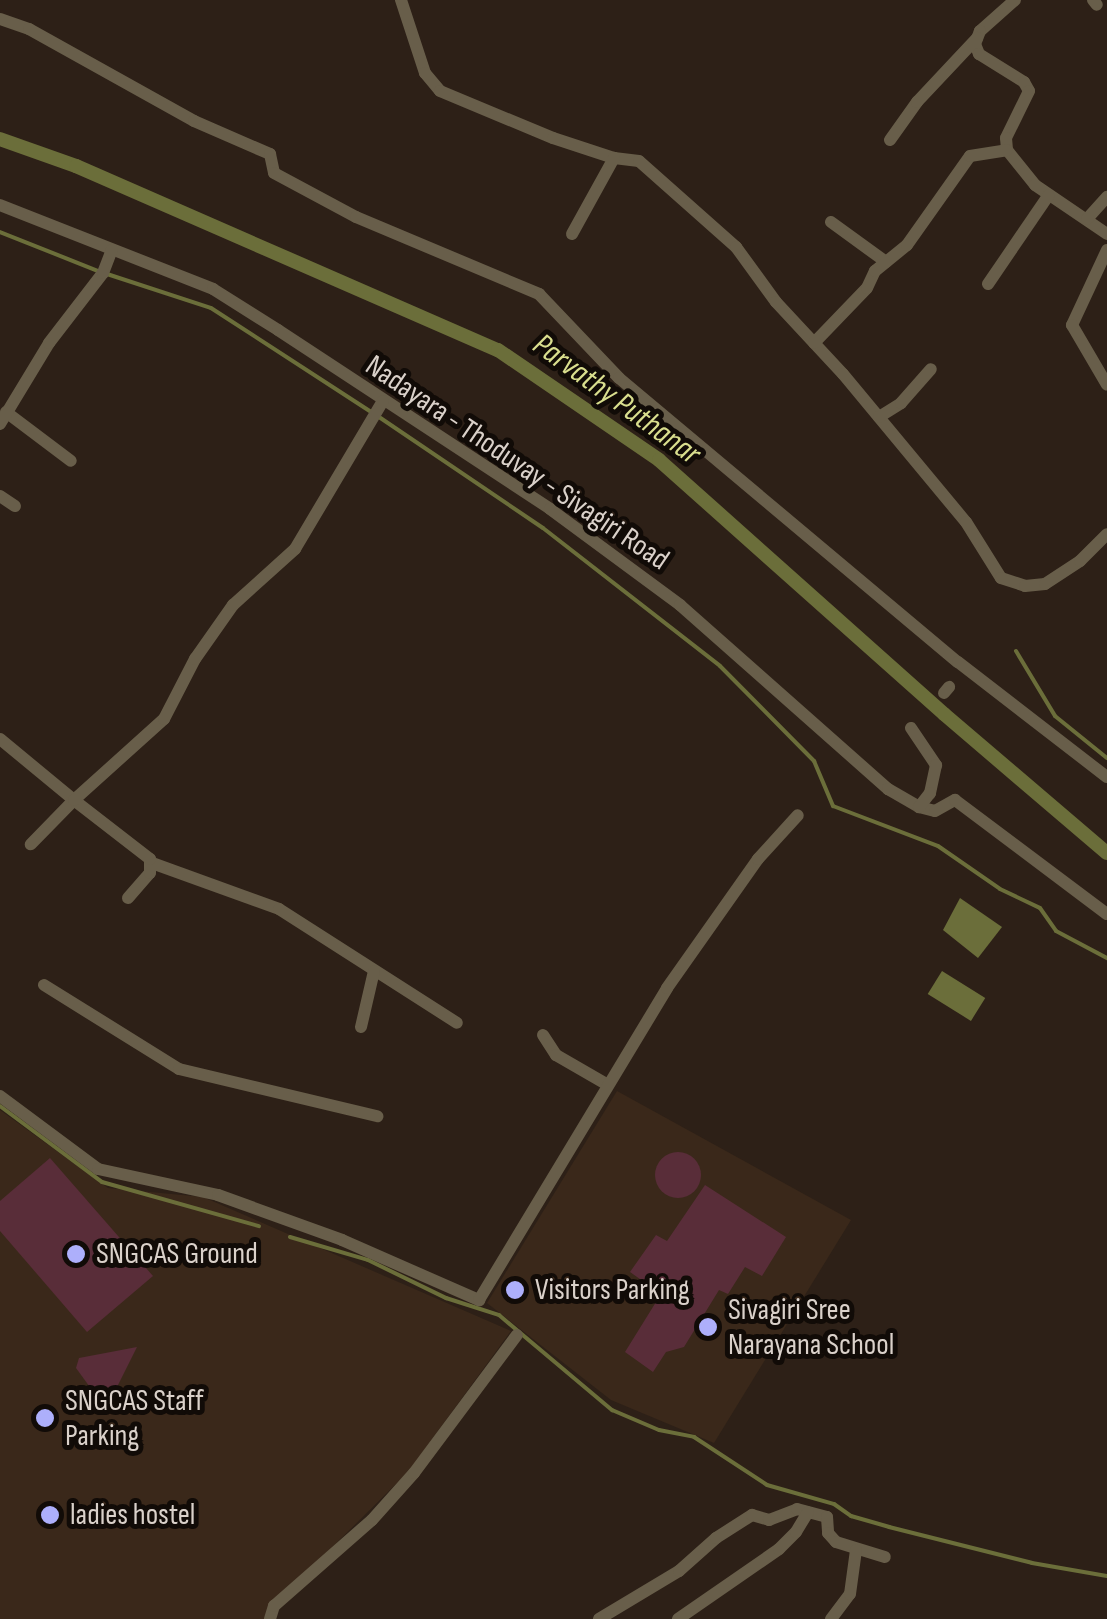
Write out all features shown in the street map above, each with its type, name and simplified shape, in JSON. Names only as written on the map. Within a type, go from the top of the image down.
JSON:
[{"type":"street","points":[[401,0],[425,73],[440,91],[614,158],[639,162],[736,248],[966,522],[1002,578],[1025,586],[1046,584],[1080,561],[1107,534]]},
{"type":"street","points":[[890,140],[1015,0]]},
{"type":"street","points":[[0,19],[29,29],[194,120],[270,154],[274,173],[356,216],[539,294],[618,378],[958,662],[1107,776]]},
{"type":"street","points":[[978,38],[979,54],[1024,82],[1029,91],[1006,138],[1007,150],[1048,196],[1107,234]]},
{"type":"street","points":[[814,343],[928,218],[970,156],[1007,150]]},
{"type":"street","points":[[572,234],[614,158]]},
{"type":"street","points":[[988,284],[1048,196]]},
{"type":"street","points":[[1088,219],[1107,197]]},
{"type":"street","name":"Nadayara - Thoduvay - Sivagiri Road","points":[[0,206],[213,289],[550,509],[680,606],[833,743],[888,789],[919,807]]},
{"type":"street","points":[[831,222],[886,262]]},
{"type":"street","points":[[71,462],[3,418],[49,343],[103,273],[112,250]]},
{"type":"street","points":[[1107,250],[1072,324],[1107,384]]},
{"type":"street","points":[[878,417],[901,402],[931,370]]},
{"type":"street","points":[[31,844],[164,719],[195,658],[232,605],[295,549],[382,402]]},
{"type":"street","points":[[0,496],[15,506]]},
{"type":"street","points":[[911,728],[936,765],[930,793],[919,807],[935,811],[954,800],[1107,914]]},
{"type":"street","points":[[0,739],[152,864],[279,909],[456,1022]]},
{"type":"street","points":[[0,1096],[98,1168],[218,1195],[342,1240],[479,1300],[667,988],[758,860],[798,815]]},
{"type":"street","points":[[128,898],[150,873],[152,864]]},
{"type":"street","points":[[361,1027],[374,971]]},
{"type":"street","points":[[44,984],[178,1069],[377,1116]]},
{"type":"street","points":[[543,1036],[556,1055],[608,1085]]},
{"type":"street","points":[[270,1619],[274,1606],[372,1520],[414,1474],[517,1335]]},
{"type":"street","points":[[599,1619],[679,1571],[750,1516],[769,1520],[796,1509],[829,1518],[829,1536],[856,1550],[885,1557]]},
{"type":"street","points":[[678,1619],[779,1548],[800,1528],[808,1512]]},
{"type":"street","points":[[831,1619],[850,1594],[856,1550]]},
{"type":"shaded area","points":[[960,898],[1002,927],[978,958],[943,930]]},
{"type":"shaded area","points":[[942,971],[985,998],[971,1021],[928,994]]},
{"type":"shaded area","points":[[617,1091],[851,1220],[714,1443],[611,1400],[487,1303]]},
{"type":"shaded area","points":[[0,1110],[108,1188],[203,1197],[511,1331],[408,1472],[268,1611],[266,1619],[0,1619]]},
{"type":"shaded area","points":[[678,1152],[694,1159],[701,1175],[694,1191],[678,1198],[662,1191],[655,1175],[662,1159]]},
{"type":"shaded area","name":"SNGCAS Ground","points":[[50,1158],[153,1276],[87,1332],[0,1231],[0,1201]]},
{"type":"shaded area","points":[[705,1185],[786,1237],[762,1276],[745,1267],[728,1294],[719,1290],[684,1347],[666,1352],[653,1372],[625,1352],[661,1294],[630,1272],[656,1235],[667,1241]]},
{"type":"shaded area","points":[[137,1347],[111,1399],[100,1401],[76,1368],[79,1358]]},
{"type":"waterway","name":"Parvathy Puthanar","points":[[0,139],[76,166],[498,350],[659,460],[1107,853]]},
{"type":"waterway","points":[[0,232],[98,271]]},
{"type":"waterway","points":[[107,274],[211,308],[371,412]]},
{"type":"waterway","points":[[379,417],[543,528],[720,666],[814,761],[833,806],[938,846],[1000,889],[1040,908],[1056,931],[1107,958]]},
{"type":"waterway","points":[[1016,651],[1055,716],[1107,758]]},
{"type":"waterway","points":[[0,1106],[102,1182],[259,1226]]},
{"type":"waterway","points":[[290,1237],[368,1260],[446,1298],[499,1315],[612,1410],[659,1430],[694,1437],[767,1485],[834,1504],[851,1516],[889,1527],[1032,1563],[1107,1576]]},
{"type":"place","name":"SNGCAS Ground","points":[[76,1254]]},
{"type":"place","name":"Visitors Parking","points":[[515,1290]]},
{"type":"place","name":"Sivagiri Sree Narayana School","points":[[708,1327]]},
{"type":"place","name":"SNGCAS Staff Parking","points":[[45,1418]]},
{"type":"place","name":"ladies hostel","points":[[50,1515]]}]
